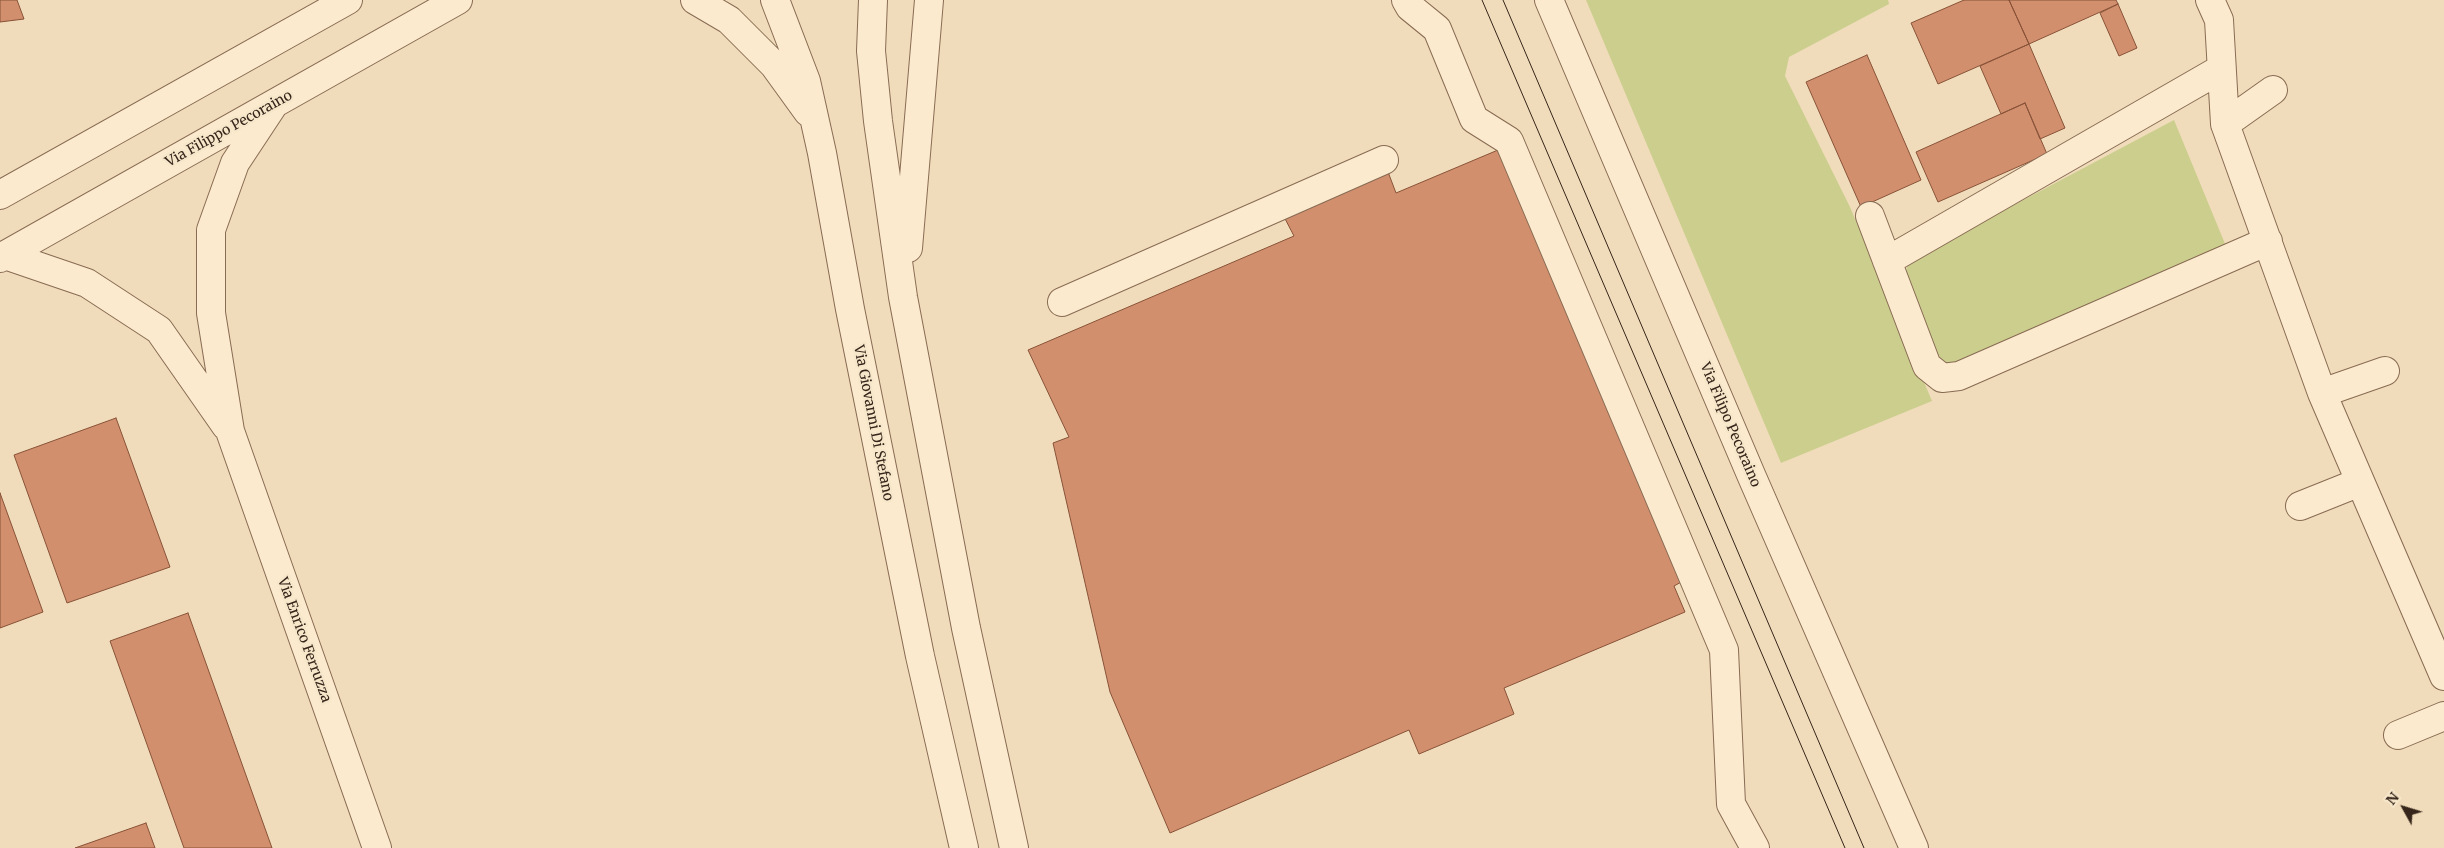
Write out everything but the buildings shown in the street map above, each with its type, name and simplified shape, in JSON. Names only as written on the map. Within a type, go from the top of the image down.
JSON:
[{"type":"street","points":[[0,195],[348,0]]},
{"type":"street","name":"Via Filippo Pecoraino","points":[[2,256],[458,0]]},
{"type":"street","points":[[695,0],[729,20],[774,65],[816,123]]},
{"type":"street","name":"Via Giovanni Di Stefano","points":[[775,0],[806,80],[816,123],[850,309],[918,646],[964,848]]},
{"type":"street","points":[[873,0],[871,51],[873,71],[903,297],[966,628],[1014,848]]},
{"type":"street","points":[[903,297],[928,0]]},
{"type":"street","points":[[1406,0],[1410,7],[1437,29],[1474,120],[1509,141],[1724,650],[1731,804],[1754,848]]},
{"type":"street","name":"Via Filipo Pecoraino","points":[[1550,0],[1752,477],[1914,848]]},
{"type":"street","points":[[2210,0],[2219,20],[2225,124],[2322,393],[2444,676]]},
{"type":"street","points":[[1888,262],[2221,69]]},
{"type":"street","points":[[2225,124],[2273,90]]},
{"type":"street","name":"Via Enrico Ferruzza","points":[[274,104],[235,163],[211,230],[211,313],[230,431],[378,848]]},
{"type":"street","points":[[1062,302],[1384,160]]},
{"type":"street","points":[[1870,216],[1927,366],[1942,378],[1960,376],[2268,241]]},
{"type":"street","name":"Via Enrico Ferruzza","points":[[2,256],[87,284],[159,330],[230,431]]},
{"type":"street","points":[[2322,393],[2385,370]]},
{"type":"street","points":[[2300,506],[2360,482]]},
{"type":"street","points":[[2398,735],[2444,716]]},
{"type":"green space","points":[[1586,0],[1888,0],[1889,4],[1789,57],[1785,76],[1850,207],[1932,401],[1781,463]]},
{"type":"green space","points":[[2174,120],[2228,251],[1956,366],[1937,361],[1904,277],[1907,267],[1916,257]]},
{"type":"tram line","points":[[1482,0],[1845,848]]},
{"type":"tram line","points":[[1503,0],[1864,848]]}]
